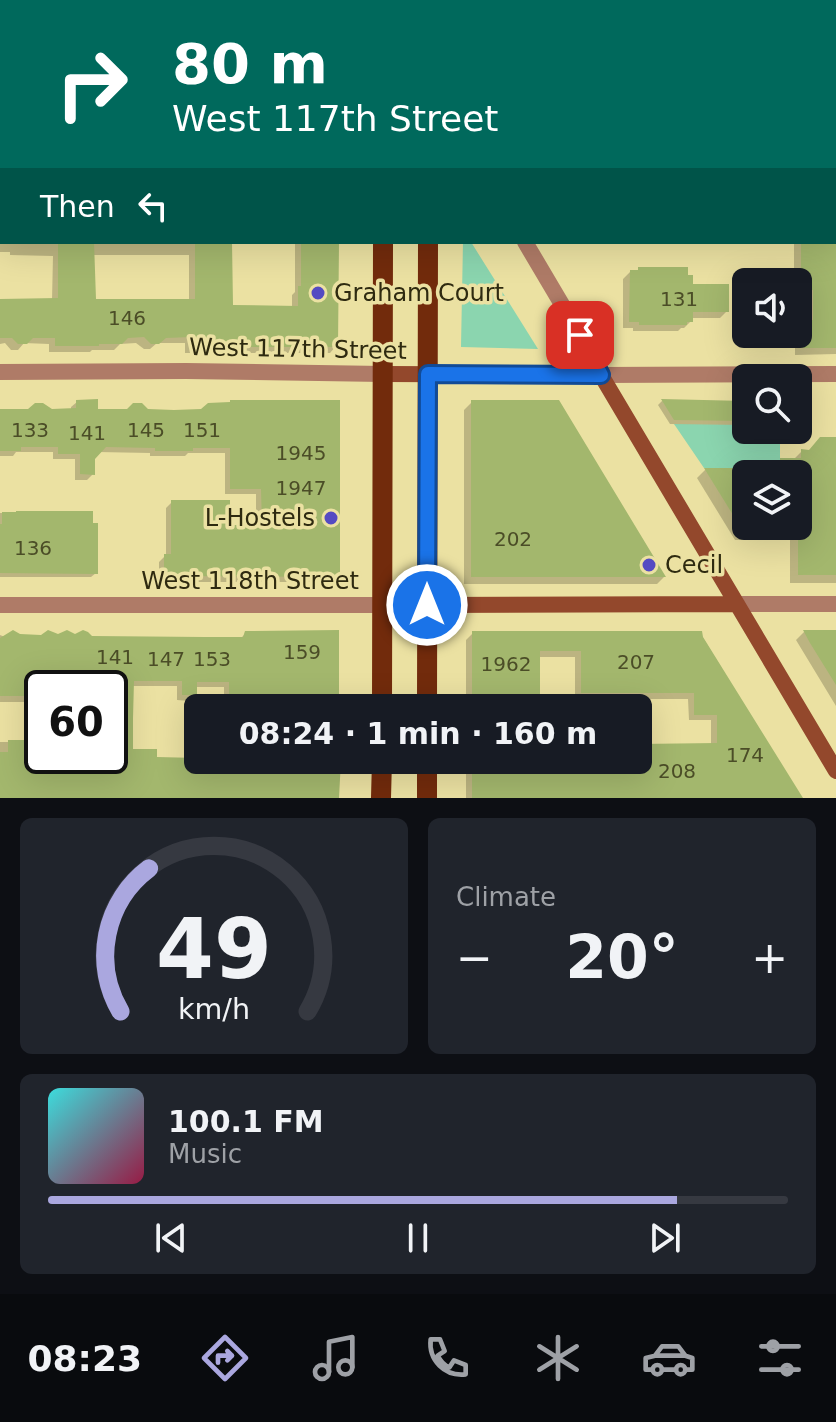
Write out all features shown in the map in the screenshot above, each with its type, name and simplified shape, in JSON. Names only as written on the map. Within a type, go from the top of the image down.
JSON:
[{"type":"main road","points":[[382,694],[383,244]]},
{"type":"main road","points":[[427,694],[428,244]]},
{"type":"main road","name":"West 117th Street","points":[[383,374],[601,375]]},
{"type":"main road","points":[[601,375],[836,771]]},
{"type":"main road","name":"West 118th Street","points":[[427,605],[737,604]]},
{"type":"main road","points":[[381,798],[382,774]]},
{"type":"main road","points":[[427,774],[427,798]]},
{"type":"street","points":[[526,244],[601,375]]},
{"type":"street","name":"West 117th Street","points":[[0,372],[383,374]]},
{"type":"street","name":"West 117th Street","points":[[601,375],[836,374]]},
{"type":"street","name":"West 118th Street","points":[[737,604],[836,604]]},
{"type":"street","name":"West 118th Street","points":[[0,605],[427,605]]},
{"type":"green space","points":[[463,244],[472,244],[538,349],[461,347]]},
{"type":"green space","points":[[674,424],[732,425],[732,444],[780,444],[780,460],[732,460],[732,468],[704,468]]},
{"type":"building","points":[[58,244],[94,244],[96,299],[195,299],[195,244],[232,244],[233,305],[298,306],[301,244],[339,244],[338,347],[191,347],[191,337],[166,338],[159,344],[151,344],[144,337],[128,338],[122,344],[55,346],[55,338],[33,338],[27,344],[18,344],[12,338],[0,338],[0,299],[58,298]]},
{"type":"building","points":[[801,244],[836,244],[836,348],[812,348],[812,268],[801,268]]},
{"type":"building","points":[[638,267],[688,267],[688,275],[693,275],[693,284],[729,284],[729,312],[693,312],[693,322],[687,322],[687,325],[639,325],[639,322],[629,322],[630,270],[638,270]]},
{"type":"building","points":[[98,399],[98,409],[127,409],[133,403],[142,403],[148,409],[174,410],[201,409],[208,403],[230,400],[340,400],[340,577],[164,576],[164,554],[171,554],[171,500],[230,500],[230,525],[262,525],[261,489],[230,489],[230,448],[155,451],[155,448],[106,447],[95,459],[95,475],[80,474],[80,454],[58,454],[58,447],[21,447],[21,451],[0,451],[0,409],[28,409],[35,403],[43,403],[52,409],[76,408],[76,400]]},
{"type":"building","points":[[661,399],[732,401],[732,421],[674,420]]},
{"type":"building","points":[[471,400],[559,400],[666,577],[471,577]]},
{"type":"building","points":[[820,437],[836,437],[836,575],[798,575],[798,540],[812,540],[812,460],[780,458],[801,458],[801,449],[809,450]]},
{"type":"building","points":[[704,468],[732,468],[732,513]]},
{"type":"building","points":[[93,511],[93,523],[98,523],[98,574],[0,573],[2,512]]},
{"type":"building","points":[[13,630],[20,634],[41,635],[48,630],[58,634],[67,630],[75,634],[83,630],[92,636],[243,637],[245,631],[339,630],[339,694],[229,694],[229,682],[197,682],[197,694],[182,695],[182,681],[134,681],[133,749],[157,749],[157,757],[184,758],[184,774],[340,774],[339,798],[0,798],[0,752],[8,752],[8,740],[24,740],[24,774],[128,774],[128,670],[24,670],[24,696],[0,696],[0,638]]},
{"type":"building","points":[[803,630],[836,630],[836,685],[810,643]]},
{"type":"building","points":[[472,631],[702,631],[803,798],[472,798],[472,774],[652,774],[652,744],[717,743],[717,715],[694,715],[694,693],[581,693],[581,651],[540,651],[540,694],[472,694]]},
{"type":"place","name":"Graham Court","points":[[318,293]]},
{"type":"place","name":"L-Hostels","points":[[331,518]]},
{"type":"place","name":"Cecil","points":[[649,565]]},
{"type":"route","points":[[427,605],[428,374],[601,375],[580,335]]}]
